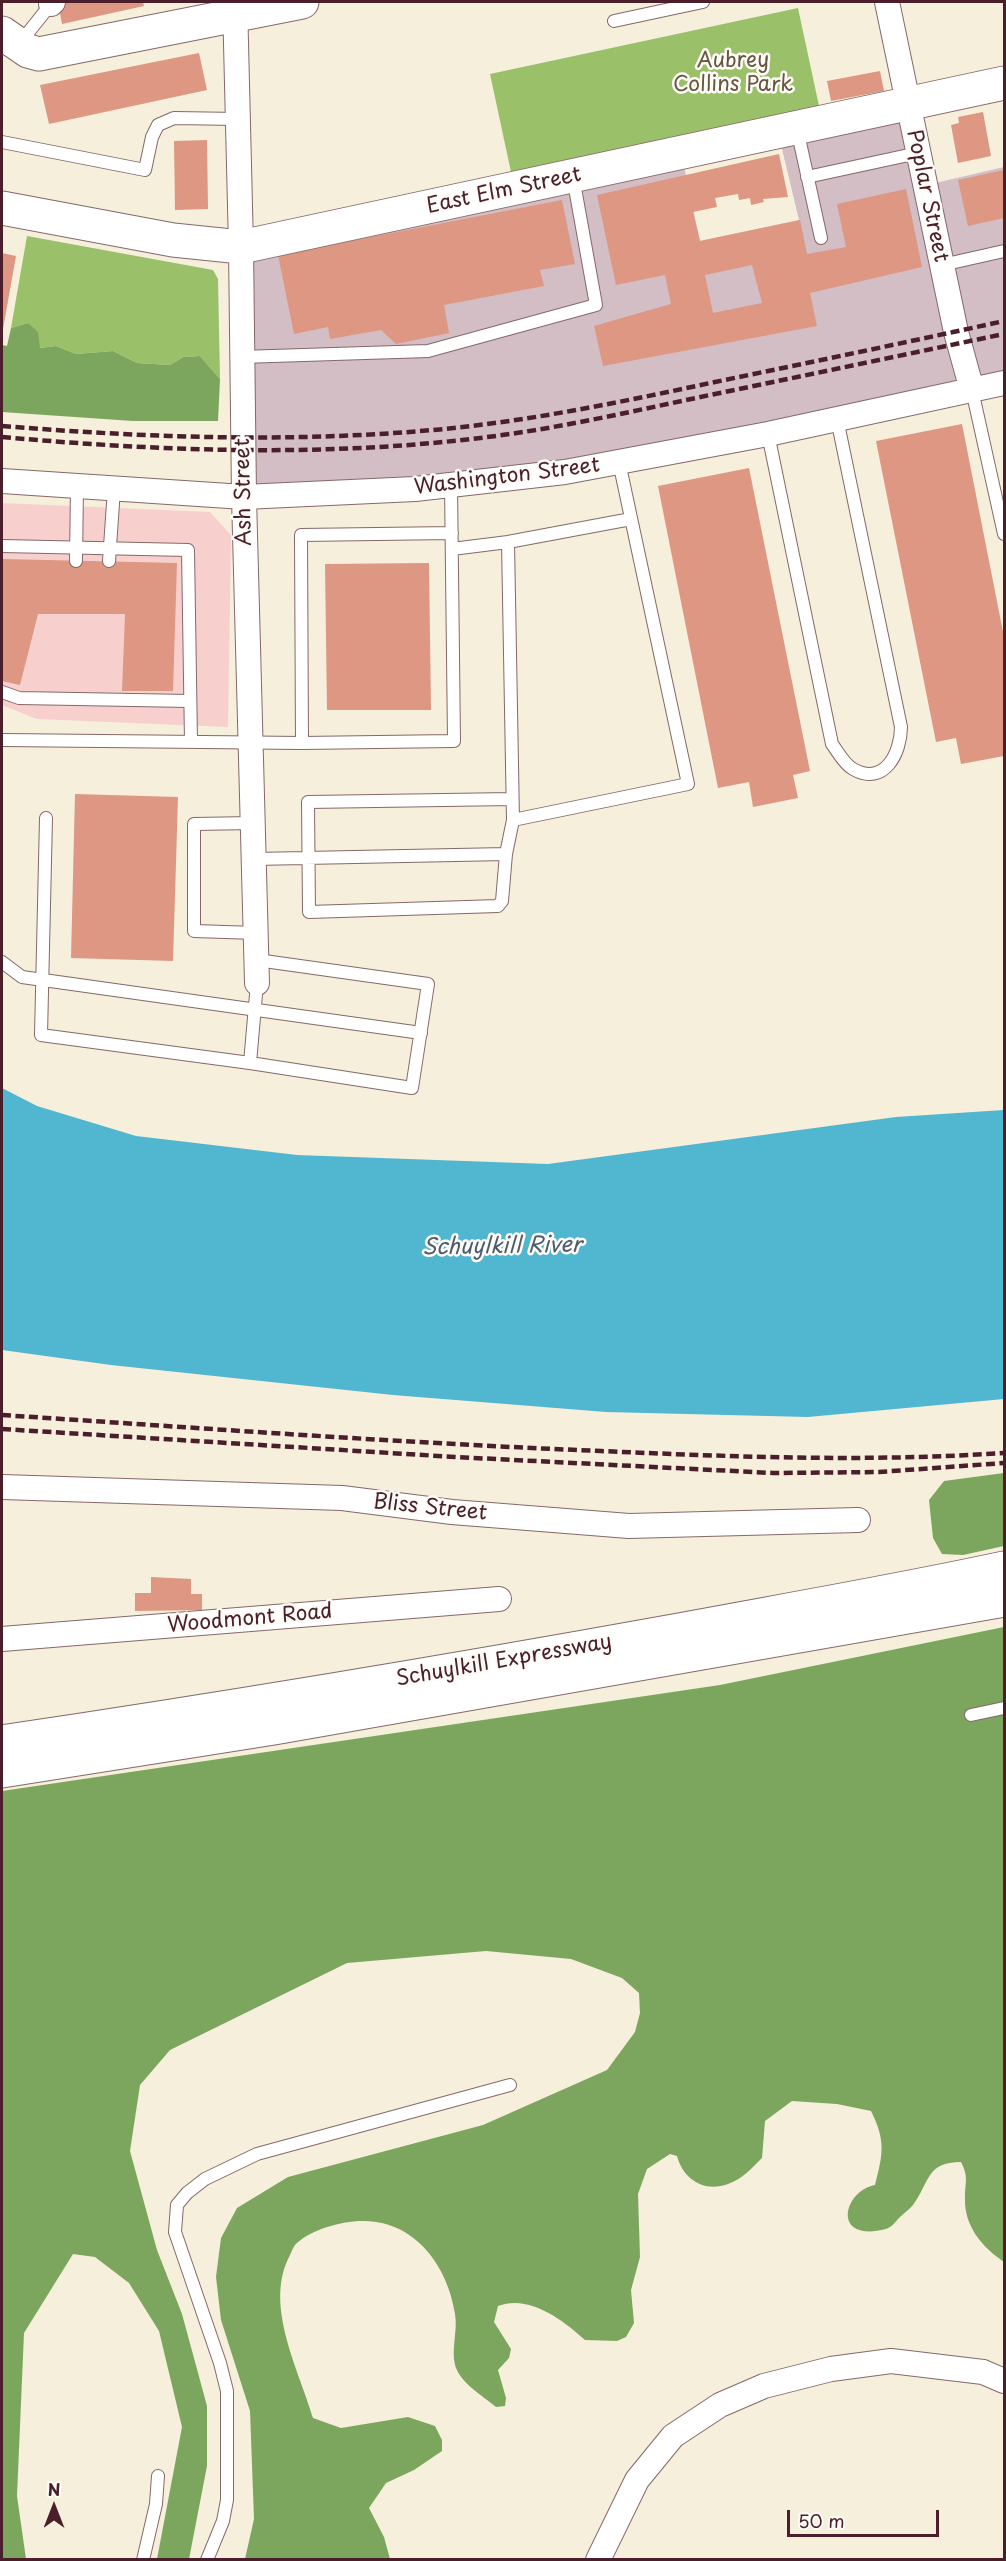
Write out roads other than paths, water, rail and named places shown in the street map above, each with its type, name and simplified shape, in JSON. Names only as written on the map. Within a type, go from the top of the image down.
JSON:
[{"type":"main road","points":[[10,39],[39,54],[235,9],[302,2]]},
{"type":"main road","name":"East Elm Street","points":[[2,208],[172,240],[223,247],[241,247],[1005,84]]},
{"type":"main road","name":"Schuylkill Expressway","points":[[2,1742],[275,1701],[479,1666],[916,1587],[1005,1568]]},
{"type":"main road","name":"Schuylkill Expressway","points":[[2,1770],[274,1728],[1005,1600]]},
{"type":"street","name":"Poplar Street","points":[[887,2],[958,344],[972,390]]},
{"type":"street","name":"Ash Street","points":[[235,9],[244,497],[257,983]]},
{"type":"street","name":"Washington Street","points":[[2,480],[244,497],[415,489],[566,472],[768,434],[1005,383]]},
{"type":"street","name":"Bliss Street","points":[[2,1486],[342,1498],[452,1512],[629,1526],[858,1520]]},
{"type":"street","name":"Woodmont Road","points":[[2,1639],[499,1599]]},
{"type":"street","points":[[598,2559],[637,2480],[673,2436],[720,2405],[764,2386],[831,2370],[891,2361],[983,2372],[1005,2381]]},
{"type":"lane","points":[[10,39],[51,2]]},
{"type":"lane","points":[[614,21],[703,2]]},
{"type":"lane","points":[[2,142],[145,170],[152,137],[158,125],[174,118],[238,119]]},
{"type":"lane","points":[[797,128],[821,238]]},
{"type":"lane","points":[[807,177],[918,153]]},
{"type":"lane","points":[[241,357],[428,351],[596,304],[573,176]]},
{"type":"lane","points":[[942,265],[1005,251]]},
{"type":"lane","points":[[972,390],[1005,534]]},
{"type":"lane","points":[[768,434],[832,744],[853,769],[870,774],[888,766],[898,754],[901,727],[837,419]]},
{"type":"lane","points":[[513,820],[688,784],[619,462]]},
{"type":"lane","points":[[2,740],[251,743],[454,741],[452,485]]},
{"type":"lane","points":[[75,554],[77,487]]},
{"type":"lane","points":[[110,555],[114,489]]},
{"type":"lane","points":[[452,549],[508,542],[631,519]]},
{"type":"lane","points":[[302,743],[301,535],[452,533]]},
{"type":"lane","points":[[508,542],[513,820],[506,854],[502,901],[498,906],[309,912],[308,802],[512,799]]},
{"type":"lane","points":[[2,546],[75,554],[110,555],[188,550],[191,742]]},
{"type":"lane","points":[[2,692],[19,698],[190,701]]},
{"type":"lane","points":[[46,818],[41,1035],[250,1063],[412,1088],[428,984],[257,960]]},
{"type":"lane","points":[[253,823],[194,824],[194,931],[256,933]]},
{"type":"lane","points":[[254,859],[506,854]]},
{"type":"lane","points":[[2,962],[22,977],[421,1033]]},
{"type":"lane","points":[[250,1063],[257,983]]},
{"type":"lane","points":[[971,1715],[1005,1708]]},
{"type":"lane","points":[[207,2559],[223,2521],[227,2500],[227,2391],[220,2363],[175,2232],[177,2205],[205,2179],[257,2154],[510,2085]]},
{"type":"lane","points":[[143,2559],[156,2504],[158,2476]]},
{"type":"water","name":"Schuylkill River","points":[[2,1088],[37,1106],[136,1136],[297,1155],[548,1164],[896,1117],[1004,1110],[1004,1399],[808,1417],[606,1412],[393,1395],[111,1365],[2,1350]]},
{"type":"railway","points":[[2,426],[112,434],[223,437],[333,436],[444,429],[512,421],[614,403],[1004,321]]},
{"type":"railway","points":[[2,437],[129,446],[256,450],[383,447],[447,442],[587,421],[1004,334]]},
{"type":"railway","points":[[2,1415],[451,1444],[702,1455],[853,1458],[1004,1453]]},
{"type":"railway","points":[[2,1429],[455,1457],[773,1473],[879,1472],[1004,1463]]},
{"type":"park label","name":"Aubrey Collins Park","points":[[733,73]]}]
